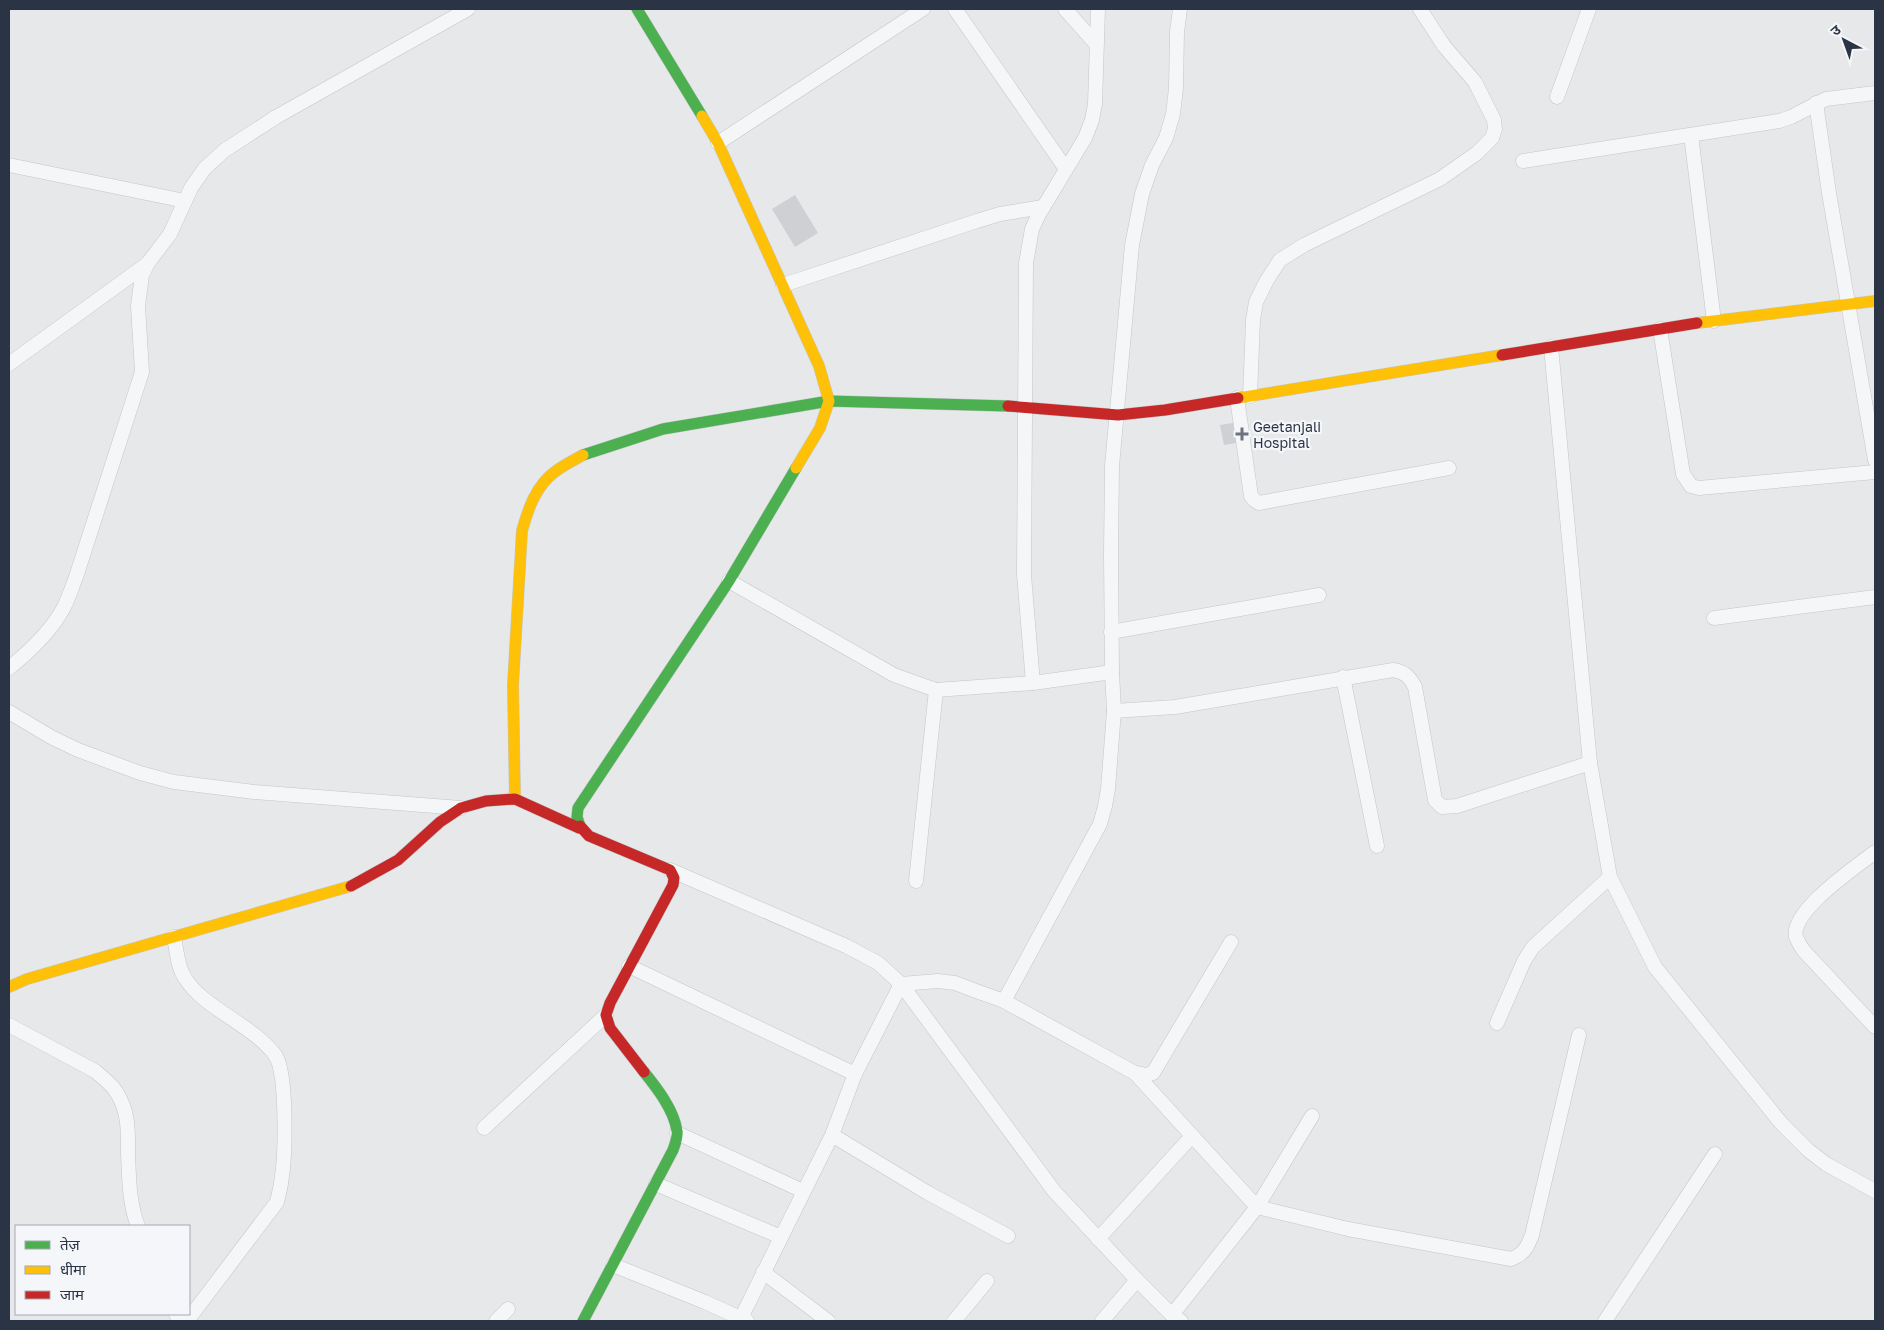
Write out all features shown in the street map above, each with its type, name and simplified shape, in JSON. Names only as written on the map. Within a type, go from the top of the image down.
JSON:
[{"type":"street","points":[[9,668],[26,654],[48,630],[63,608],[76,577],[142,372],[138,306],[142,275],[170,234],[191,188],[205,168],[225,150],[276,117],[468,9]]},
{"type":"street","points":[[579,828],[576,818],[578,808],[729,580],[820,428],[829,401],[819,366],[718,144],[637,9]]},
{"type":"street","points":[[718,144],[923,9]]},
{"type":"street","points":[[955,9],[1066,169]]},
{"type":"street","points":[[1065,9],[1096,44]]},
{"type":"street","points":[[1033,683],[1024,575],[1026,263],[1032,229],[1043,207],[1085,138],[1092,120],[1095,104],[1098,9]]},
{"type":"street","points":[[1004,1001],[1100,824],[1108,789],[1114,711],[1112,672],[1112,466],[1132,245],[1142,194],[1152,165],[1166,138],[1173,114],[1180,9]]},
{"type":"street","points":[[1420,9],[1444,46],[1475,82],[1494,120],[1495,128],[1492,138],[1477,153],[1440,179],[1304,245],[1280,260],[1256,302],[1244,397],[1251,496],[1259,503],[1449,468]]},
{"type":"street","points":[[1430,22],[1435,9]]},
{"type":"street","points":[[1557,97],[1589,9]]},
{"type":"street","points":[[1523,162],[1779,121],[1791,117],[1816,103],[1836,97],[1875,93]]},
{"type":"street","points":[[1816,103],[1847,304],[1875,460]]},
{"type":"street","points":[[1691,135],[1714,321]]},
{"type":"street","points":[[9,165],[185,201]]},
{"type":"street","points":[[783,286],[977,220],[1043,207]]},
{"type":"street","points":[[9,364],[148,264]]},
{"type":"street","points":[[514,799],[513,685],[522,531],[527,511],[539,488],[555,471],[589,452],[663,429],[829,401],[1025,407],[1118,415],[1165,410],[1714,321],[1875,301]]},
{"type":"street","points":[[1660,330],[1683,474],[1686,482],[1691,486],[1700,488],[1875,472]]},
{"type":"street","points":[[1551,347],[1590,763],[1610,877],[1655,967],[1781,1123],[1808,1150],[1826,1164],[1875,1191]]},
{"type":"street","points":[[729,580],[894,676],[936,690],[1033,683],[1112,672]]},
{"type":"street","points":[[1112,632],[1319,595]]},
{"type":"street","points":[[1714,618],[1875,597]]},
{"type":"street","points":[[1114,711],[1175,706],[1393,670],[1401,671],[1409,676],[1415,687],[1435,800],[1442,807],[1457,806],[1590,763]]},
{"type":"street","points":[[1343,677],[1377,846]]},
{"type":"street","points":[[916,881],[936,690]]},
{"type":"street","points":[[9,712],[50,737],[78,750],[140,773],[174,782],[254,792],[460,808],[486,801],[514,799],[579,828],[589,836],[846,946],[878,964],[901,984],[1054,1191],[1137,1280],[1176,1318],[1257,1207],[1312,1116]]},
{"type":"street","points":[[9,987],[27,980],[349,887],[398,860],[440,822],[460,808]]},
{"type":"street","points":[[1875,852],[1811,904],[1798,920],[1796,937],[1804,951],[1875,1027]]},
{"type":"street","points":[[484,1128],[606,1015],[610,1003],[673,885],[674,878],[670,870]]},
{"type":"street","points":[[1497,1023],[1524,961],[1533,947],[1610,877]]},
{"type":"street","points":[[174,937],[179,966],[185,978],[194,990],[263,1043],[275,1055],[281,1069],[283,1084],[283,1167],[281,1186],[276,1202],[187,1321]]},
{"type":"street","points":[[901,984],[938,981],[955,983],[1004,1001],[1135,1073],[1146,1075],[1153,1073],[1231,942]]},
{"type":"street","points":[[630,966],[855,1074]]},
{"type":"street","points":[[613,1265],[744,1320],[763,1272],[832,1135],[855,1074],[901,984]]},
{"type":"street","points":[[583,1321],[673,1150],[677,1133],[672,1115],[664,1100],[610,1028],[606,1015]]},
{"type":"street","points":[[9,1025],[95,1071],[116,1091],[124,1105],[128,1121],[130,1196],[138,1225]]},
{"type":"street","points":[[1135,1073],[1257,1207],[1348,1229],[1511,1259],[1526,1251],[1532,1235],[1579,1034]]},
{"type":"street","points":[[677,1133],[804,1191]]},
{"type":"street","points":[[832,1135],[928,1193],[1008,1236]]},
{"type":"street","points":[[1098,1239],[1192,1136]]},
{"type":"street","points":[[1605,1321],[1715,1154]]},
{"type":"street","points":[[656,1184],[781,1237]]},
{"type":"street","points":[[763,1272],[828,1321]]},
{"type":"street","points":[[954,1321],[987,1280]]},
{"type":"street","points":[[1102,1321],[1137,1280]]},
{"type":"street","points":[[496,1321],[508,1309]]},
{"type":"building","points":[[795,195],[818,233],[795,247],[772,209]]},
{"type":"building","points":[[1233,423],[1236,443],[1224,445],[1220,425]]},
{"type":"traffic: fast","points":[[637,9],[702,116]]},
{"type":"traffic: fast","points":[[583,455],[663,429],[829,401],[1008,406]]},
{"type":"traffic: fast","points":[[580,826],[577,817],[578,808],[729,581],[796,468]]},
{"type":"traffic: fast","points":[[583,1321],[673,1150],[677,1136],[675,1123],[669,1107],[644,1072]]},
{"type":"traffic: slow","points":[[702,116],[718,143],[819,366],[829,401],[820,428],[796,468]]},
{"type":"traffic: slow","points":[[1697,323],[1875,301]]},
{"type":"traffic: slow","points":[[1238,398],[1502,355]]},
{"type":"traffic: slow","points":[[515,799],[513,685],[522,531],[530,506],[543,483],[559,469],[583,455]]},
{"type":"traffic: slow","points":[[9,987],[27,979],[351,886]]},
{"type":"traffic: jam","points":[[1502,355],[1697,323]]},
{"type":"traffic: jam","points":[[1008,406],[1118,415],[1165,410],[1238,398]]},
{"type":"traffic: jam","points":[[351,886],[398,860],[440,822],[461,808],[486,801],[515,799],[579,828]]},
{"type":"traffic: jam","points":[[580,826],[589,836],[670,870],[674,878],[673,885],[610,1003],[606,1015],[610,1028],[644,1072]]},
{"type":"place","name":"Geetanjali Hospital","points":[[1242,434]]}]
